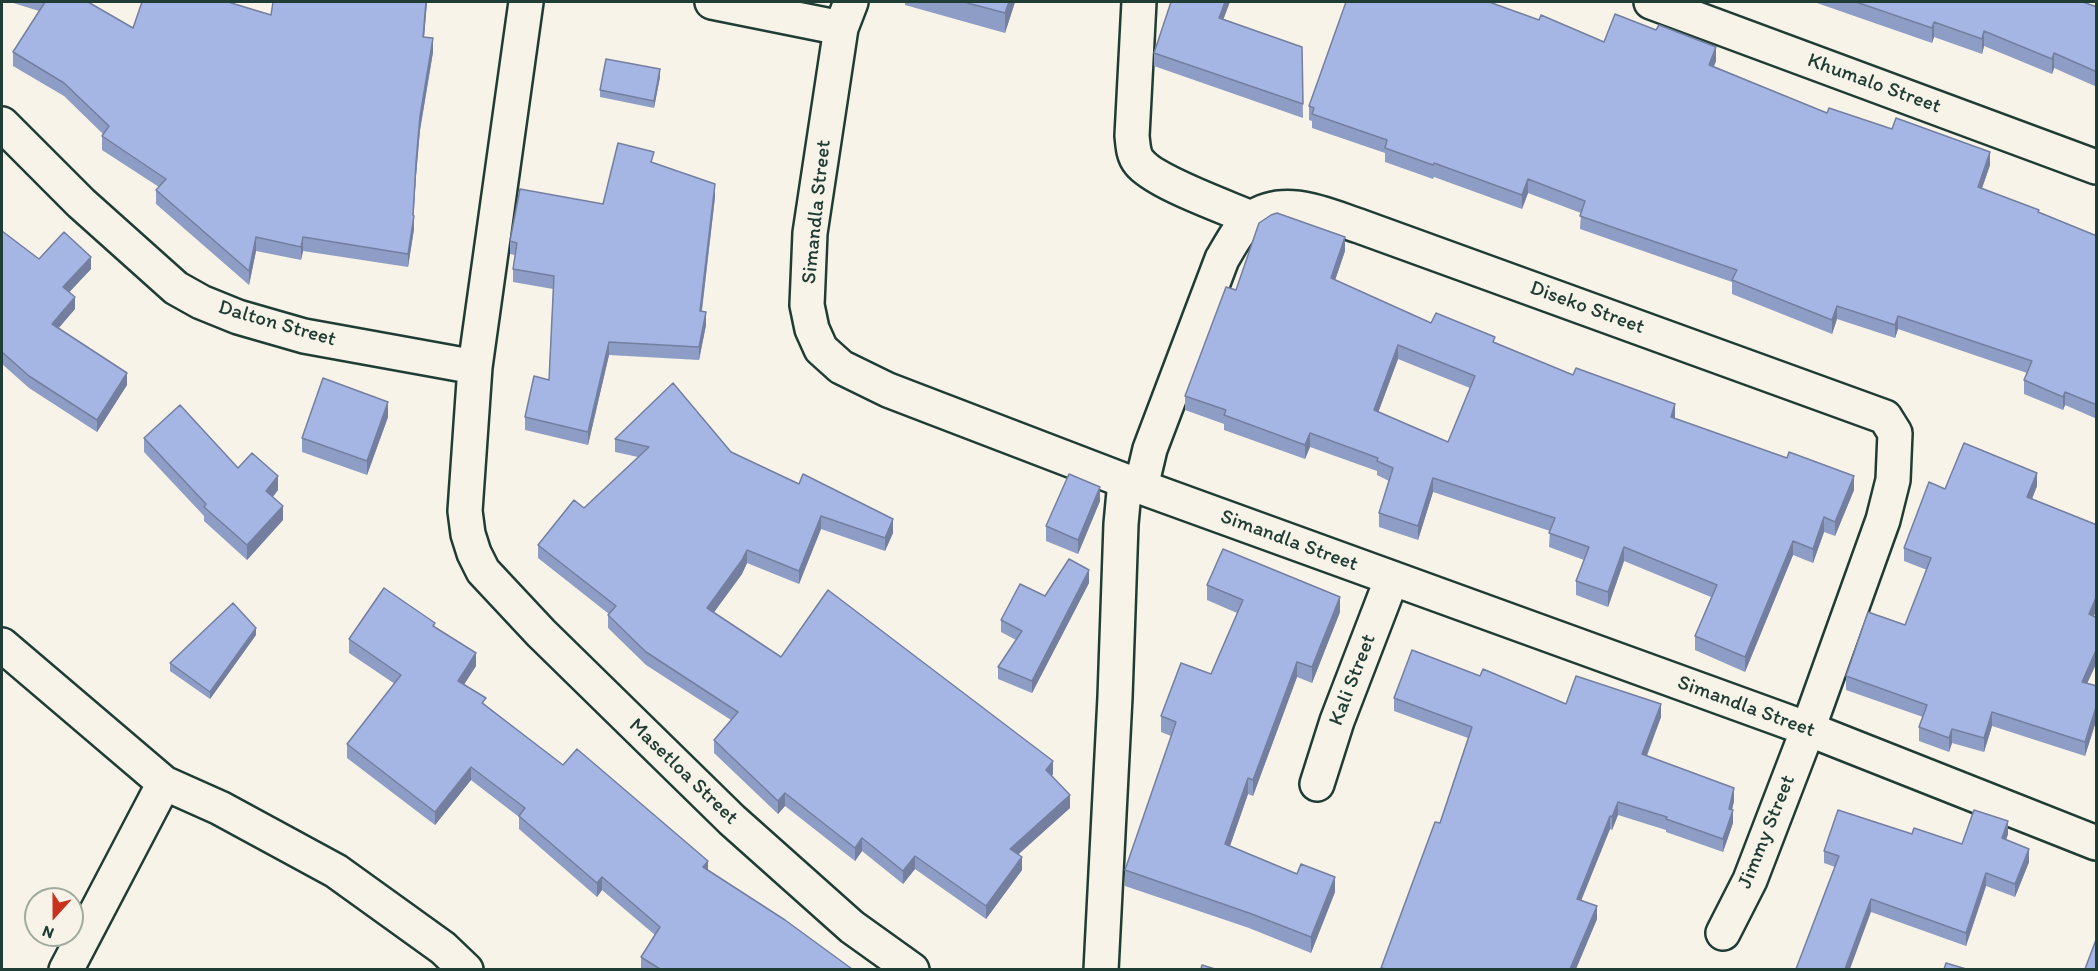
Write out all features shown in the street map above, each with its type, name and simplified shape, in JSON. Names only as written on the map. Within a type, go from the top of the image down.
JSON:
[{"type":"street","name":"Masetloa Street","points":[[526,2],[475,367],[465,511],[468,534],[474,553],[483,571],[541,633],[732,820],[852,927],[912,969]]},
{"type":"street","points":[[712,2],[846,14]]},
{"type":"street","points":[[1101,969],[1121,524],[1133,484],[1150,449],[1222,259],[1236,236],[1251,218],[1174,185],[1149,171],[1138,161],[1132,136],[1139,2]]},
{"type":"street","name":"Khumalo Street","points":[[1651,2],[2097,167]]},
{"type":"street","name":"Simandla Street","points":[[846,14],[810,233],[807,305],[812,329],[821,349],[841,367],[888,390],[1133,484],[1808,729],[2097,843]]},
{"type":"street","name":"Dalton Street","points":[[2,124],[81,203],[159,273],[176,288],[201,302],[238,317],[304,336],[475,367]]},
{"type":"street","name":"Diseko Street","points":[[1251,218],[1275,208],[1306,208],[1885,417],[1896,433],[1891,490],[1877,537],[1808,729]]},
{"type":"street","name":"Kali Street","points":[[1317,784],[1337,721],[1392,578]]},
{"type":"street","points":[[2,645],[164,783],[220,808],[336,871],[443,948],[466,969]]},
{"type":"street","name":"Jimmy Street","points":[[1723,933],[1750,880],[1808,729]]},
{"type":"street","points":[[66,969],[164,783]]},
{"type":"building","points":[[45,2],[88,2],[133,28],[142,2],[228,2],[271,15],[273,2],[426,2],[423,37],[433,38],[420,116],[414,216],[408,254],[303,237],[301,247],[256,237],[249,271],[156,190],[166,179],[102,136],[109,126],[64,83],[13,52]]},
{"type":"building","points":[[964,2],[1009,2],[1005,13]]},
{"type":"building","points":[[1171,2],[1225,2],[1219,18],[1302,47],[1303,104],[1154,53]]},
{"type":"building","points":[[1346,2],[1489,2],[1539,20],[1541,15],[1604,42],[1615,14],[1656,30],[1659,25],[1716,47],[1709,65],[1827,113],[1829,108],[1892,129],[1896,118],[1990,152],[1978,187],[2039,210],[2038,212],[2097,236],[2097,405],[2065,392],[2063,397],[2024,380],[2032,361],[1898,316],[1895,325],[1837,306],[1832,320],[1732,280],[1737,270],[1580,216],[1585,201],[1528,179],[1522,195],[1385,148],[1387,140],[1312,114],[1314,108],[1309,106]]},
{"type":"building","points":[[1856,2],[2083,2],[2097,7],[2097,72],[2054,53],[2052,59],[1984,31],[1982,39],[1934,22],[1932,28]]},
{"type":"building","points":[[606,59],[660,69],[654,101],[600,90]]},
{"type":"building","points":[[618,143],[654,152],[651,162],[715,184],[700,311],[706,312],[699,347],[609,342],[588,432],[525,417],[534,376],[549,380],[554,276],[513,269],[517,243],[510,241],[520,189],[603,204]]},
{"type":"building","points":[[1277,213],[1345,237],[1331,278],[1431,323],[1436,313],[1495,337],[1493,342],[1573,375],[1576,368],[1675,404],[1671,417],[1787,458],[1789,452],[1854,476],[1835,522],[1824,517],[1813,549],[1793,541],[1745,657],[1695,636],[1717,585],[1624,547],[1608,592],[1576,581],[1589,547],[1549,533],[1555,518],[1433,478],[1418,526],[1379,513],[1393,468],[1377,461],[1378,458],[1310,433],[1305,445],[1224,415],[1226,410],[1185,396],[1226,287],[1236,290],[1259,223]],"holes":[[[1398,345],[1475,376],[1448,442],[1374,410]]]},
{"type":"building","points":[[2,231],[39,259],[64,232],[91,257],[63,287],[75,297],[52,324],[127,373],[97,420],[29,376],[2,352]]},
{"type":"building","points":[[323,378],[388,402],[367,461],[302,438]]},
{"type":"building","points":[[673,383],[731,452],[799,484],[803,474],[893,519],[885,538],[821,516],[799,571],[747,550],[707,608],[781,657],[828,590],[1053,761],[1046,770],[1070,795],[1010,849],[1022,857],[986,906],[915,856],[903,871],[862,838],[855,848],[785,793],[778,801],[714,740],[738,712],[646,652],[608,615],[616,606],[538,545],[574,500],[584,508],[649,447],[615,439]]},
{"type":"building","points":[[180,405],[238,468],[252,453],[278,476],[266,491],[283,506],[247,545],[204,507],[206,504],[144,438]]},
{"type":"building","points":[[1964,443],[2037,473],[2027,497],[2097,525],[2097,595],[2089,614],[2097,618],[2097,648],[2082,682],[2097,686],[2097,704],[2085,742],[1992,712],[1984,738],[1952,729],[1949,738],[1919,727],[1927,705],[1846,676],[1868,612],[1905,625],[1931,558],[1904,548],[1929,482],[1945,489]]},
{"type":"building","points":[[1069,474],[1100,487],[1078,540],[1046,526]]},
{"type":"building","points":[[1223,549],[1340,597],[1312,667],[1297,662],[1253,780],[1248,778],[1225,844],[1297,874],[1301,864],[1335,877],[1311,937],[1125,870],[1176,722],[1161,716],[1181,663],[1211,674],[1243,600],[1207,585]]},
{"type":"building","points":[[1069,559],[1089,570],[1032,681],[998,667],[1022,631],[1001,620],[1020,584],[1045,596]]},
{"type":"building","points":[[384,588],[435,623],[433,626],[476,653],[458,681],[486,698],[482,703],[563,765],[577,749],[708,861],[703,867],[785,920],[852,969],[660,969],[641,957],[660,927],[602,877],[597,883],[519,816],[525,808],[471,767],[435,812],[347,744],[401,675],[349,639]]},
{"type":"building","points":[[233,603],[256,628],[210,692],[170,663]]},
{"type":"building","points":[[1412,650],[1480,676],[1483,669],[1566,704],[1576,676],[1661,704],[1642,754],[1734,788],[1729,809],[1733,810],[1723,839],[1666,819],[1667,817],[1618,802],[1612,817],[1610,816],[1577,899],[1597,906],[1570,969],[1381,968],[1435,822],[1440,823],[1472,727],[1394,698]]},
{"type":"building","points":[[1838,810],[1912,834],[1914,828],[1962,844],[1974,810],[2008,821],[2002,838],[2029,849],[2015,884],[1986,873],[1966,933],[1871,899],[1845,969],[1796,969],[1839,856],[1824,851]]},
{"type":"building","points":[[2097,937],[2097,969],[2085,969]]},
{"type":"building","points":[[1946,963],[1966,969],[1944,969]]},
{"type":"building","points":[[1202,965],[1215,969],[1201,969]]}]
